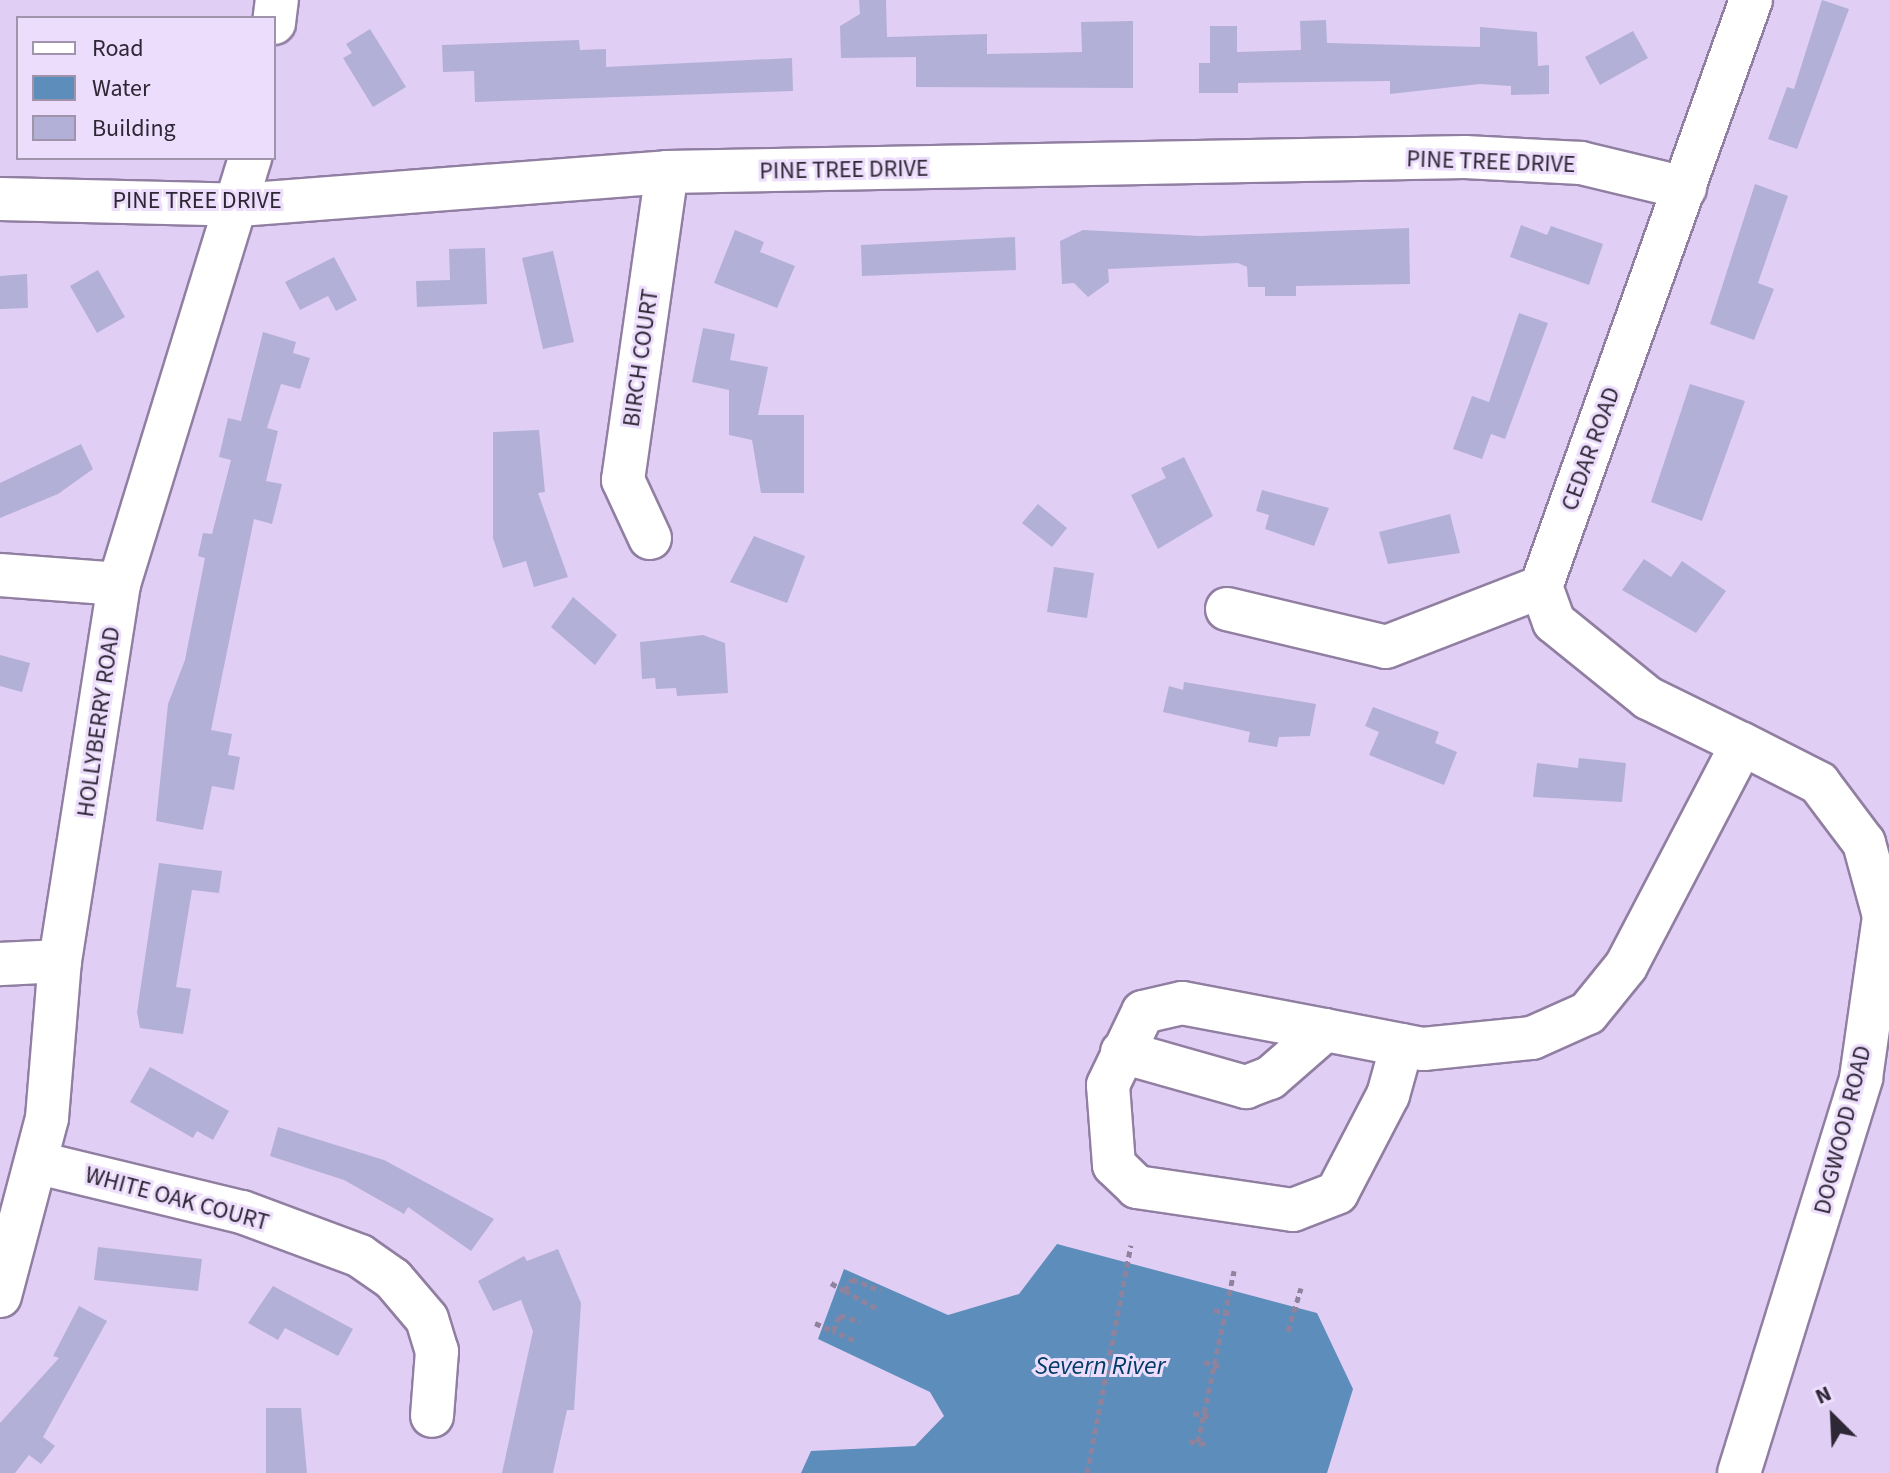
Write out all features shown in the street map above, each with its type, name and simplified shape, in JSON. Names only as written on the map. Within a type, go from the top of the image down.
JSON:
[{"type":"street","name":"CEDAR ROAD","points":[[1541,587],[1751,0]]},
{"type":"street","name":"PINE TREE DRIVE","points":[[0,199],[239,205],[667,172],[1465,157],[1581,163],[1685,188]]},
{"type":"street","name":"HOLLYBERRY ROAD","points":[[0,1296],[39,1163],[60,961],[119,584],[239,205],[250,160]]},
{"type":"street","name":"BIRCH COURT","points":[[650,538],[623,480],[667,172]]},
{"type":"street","points":[[0,575],[119,584]]},
{"type":"street","points":[[1227,609],[1386,647],[1541,587]]},
{"type":"street","name":"DOGWOOD ROAD","points":[[1541,587],[1554,622],[1648,698],[1819,783],[1864,843],[1884,916],[1861,1078],[1739,1473]]},
{"type":"street","points":[[1402,1045],[1388,1095],[1352,1171],[1337,1193],[1293,1210],[1137,1187],[1114,1165],[1108,1131],[1108,1085],[1143,1012],[1182,1003],[1402,1045],[1532,1038],[1588,1013],[1626,966],[1742,744]]},
{"type":"street","points":[[0,964],[60,961]]},
{"type":"street","points":[[1122,1052],[1246,1087],[1270,1078],[1325,1030]]},
{"type":"street","name":"WHITE OAK COURT","points":[[39,1163],[242,1212],[360,1256],[393,1279],[427,1319],[437,1351],[432,1416]]},
{"type":"path","points":[[1087,1473],[1131,1245]]},
{"type":"path","points":[[1198,1442],[1234,1271]]},
{"type":"path","points":[[845,1291],[852,1279],[881,1291]]},
{"type":"path","points":[[831,1283],[876,1308]]},
{"type":"path","points":[[1288,1331],[1301,1288]]},
{"type":"path","points":[[1214,1310],[1232,1314]]},
{"type":"path","points":[[833,1331],[840,1315],[860,1322]]},
{"type":"path","points":[[815,1323],[854,1340]]},
{"type":"path","points":[[1204,1362],[1219,1366]]},
{"type":"path","points":[[1193,1413],[1213,1417]]},
{"type":"path","points":[[1189,1441],[1209,1445]]},
{"type":"water","name":"Severn River","points":[[1057,1244],[1317,1313],[1353,1389],[1327,1473],[801,1473],[811,1451],[915,1446],[944,1416],[930,1392],[818,1339],[844,1269],[948,1315],[1019,1294]]},
{"type":"building","points":[[859,0],[886,0],[887,37],[987,34],[987,54],[1082,52],[1081,22],[1133,21],[1133,88],[916,87],[916,57],[841,58],[840,26],[860,14]]},
{"type":"building","points":[[1822,0],[1849,9],[1797,149],[1768,139],[1787,87],[1794,89]]},
{"type":"building","points":[[1326,20],[1327,43],[1480,47],[1480,27],[1537,32],[1538,66],[1549,65],[1549,94],[1511,95],[1511,86],[1480,84],[1390,94],[1390,81],[1238,83],[1238,93],[1199,93],[1199,63],[1210,63],[1210,26],[1237,26],[1237,52],[1301,50],[1300,21]]},
{"type":"building","points":[[370,29],[406,87],[373,107],[343,58],[352,53],[346,44]]},
{"type":"building","points":[[1633,31],[1648,58],[1600,85],[1585,57]]},
{"type":"building","points":[[579,40],[580,50],[606,49],[606,67],[792,58],[793,91],[475,102],[474,71],[443,72],[442,45]]},
{"type":"building","points":[[1755,184],[1788,196],[1758,283],[1774,289],[1754,340],[1710,324]]},
{"type":"building","points":[[1521,225],[1547,235],[1551,226],[1603,244],[1589,285],[1510,257]]},
{"type":"building","points":[[1409,228],[1410,284],[1296,286],[1296,296],[1265,296],[1265,287],[1248,287],[1247,267],[1238,263],[1108,269],[1109,282],[1088,297],[1074,283],[1062,284],[1060,241],[1083,230],[1200,236]]},
{"type":"building","points":[[735,230],[764,242],[760,252],[795,266],[777,308],[714,283]]},
{"type":"building","points":[[1015,237],[1016,270],[862,276],[861,245]]},
{"type":"building","points":[[485,248],[487,304],[417,307],[416,281],[450,280],[449,249]]},
{"type":"building","points":[[553,251],[574,342],[543,349],[522,258]]},
{"type":"building","points":[[334,257],[357,300],[336,311],[328,296],[300,310],[285,282]]},
{"type":"building","points":[[98,270],[125,317],[97,333],[70,286]]},
{"type":"building","points":[[27,274],[28,308],[0,309],[0,276]]},
{"type":"building","points":[[1519,313],[1548,323],[1505,439],[1491,434],[1482,459],[1453,449],[1472,396],[1489,402]]},
{"type":"building","points":[[703,328],[735,334],[730,360],[768,367],[758,415],[804,415],[804,493],[761,493],[752,440],[729,435],[729,390],[692,382]]},
{"type":"building","points":[[263,332],[296,342],[293,353],[310,358],[300,389],[281,384],[267,428],[278,431],[266,481],[282,484],[272,524],[254,519],[211,730],[232,734],[228,755],[240,757],[234,790],[212,786],[203,830],[156,821],[168,704],[185,660],[205,558],[198,556],[203,533],[212,534],[231,460],[219,457],[228,418],[241,421]]},
{"type":"building","points":[[1690,384],[1745,401],[1702,521],[1651,502]]},
{"type":"building","points":[[539,430],[545,492],[538,493],[568,577],[534,587],[526,561],[503,568],[493,538],[493,432]]},
{"type":"building","points":[[81,444],[93,469],[58,494],[0,518],[0,483]]},
{"type":"building","points":[[1184,457],[1213,516],[1158,549],[1131,495],[1166,478],[1161,468]]},
{"type":"building","points":[[1262,490],[1329,508],[1314,546],[1265,529],[1269,515],[1256,511]]},
{"type":"building","points":[[1038,504],[1067,528],[1052,547],[1022,523]]},
{"type":"building","points":[[1450,514],[1460,553],[1388,564],[1379,532]]},
{"type":"building","points":[[754,536],[805,556],[787,603],[730,582]]},
{"type":"building","points":[[1644,559],[1671,577],[1682,561],[1726,591],[1696,633],[1622,590]]},
{"type":"building","points":[[1054,567],[1094,573],[1087,618],[1047,612]]},
{"type":"building","points":[[573,597],[617,635],[595,665],[551,627]]},
{"type":"building","points":[[703,635],[725,643],[728,693],[677,696],[676,688],[656,689],[655,678],[642,679],[640,642]]},
{"type":"building","points":[[0,655],[30,663],[22,692],[0,686]]},
{"type":"building","points":[[1184,682],[1316,704],[1310,736],[1279,737],[1277,747],[1248,742],[1250,732],[1163,712],[1169,686],[1183,690]]},
{"type":"building","points":[[1373,707],[1439,732],[1435,743],[1457,752],[1444,785],[1369,755],[1379,732],[1365,726]]},
{"type":"building","points":[[1579,758],[1626,763],[1622,802],[1533,797],[1537,763],[1578,768]]},
{"type":"building","points":[[159,863],[222,871],[219,893],[192,890],[176,987],[191,989],[183,1034],[140,1028],[137,1012]]},
{"type":"building","points":[[150,1067],[229,1111],[213,1140],[197,1131],[193,1138],[130,1102]]},
{"type":"building","points":[[278,1127],[384,1160],[494,1219],[471,1251],[408,1207],[404,1214],[344,1180],[270,1156]]},
{"type":"building","points":[[98,1247],[202,1259],[198,1291],[94,1280]]},
{"type":"building","points":[[558,1249],[581,1303],[574,1410],[567,1410],[553,1473],[502,1473],[533,1331],[521,1300],[493,1311],[478,1281],[524,1256],[527,1261]]},
{"type":"building","points":[[273,1286],[353,1329],[338,1356],[285,1328],[278,1340],[248,1323]]},
{"type":"building","points":[[79,1306],[107,1321],[43,1437],[55,1446],[41,1464],[29,1455],[15,1473],[0,1473],[0,1423],[59,1358],[53,1356]]},
{"type":"building","points":[[266,1408],[301,1408],[307,1473],[266,1473]]}]
